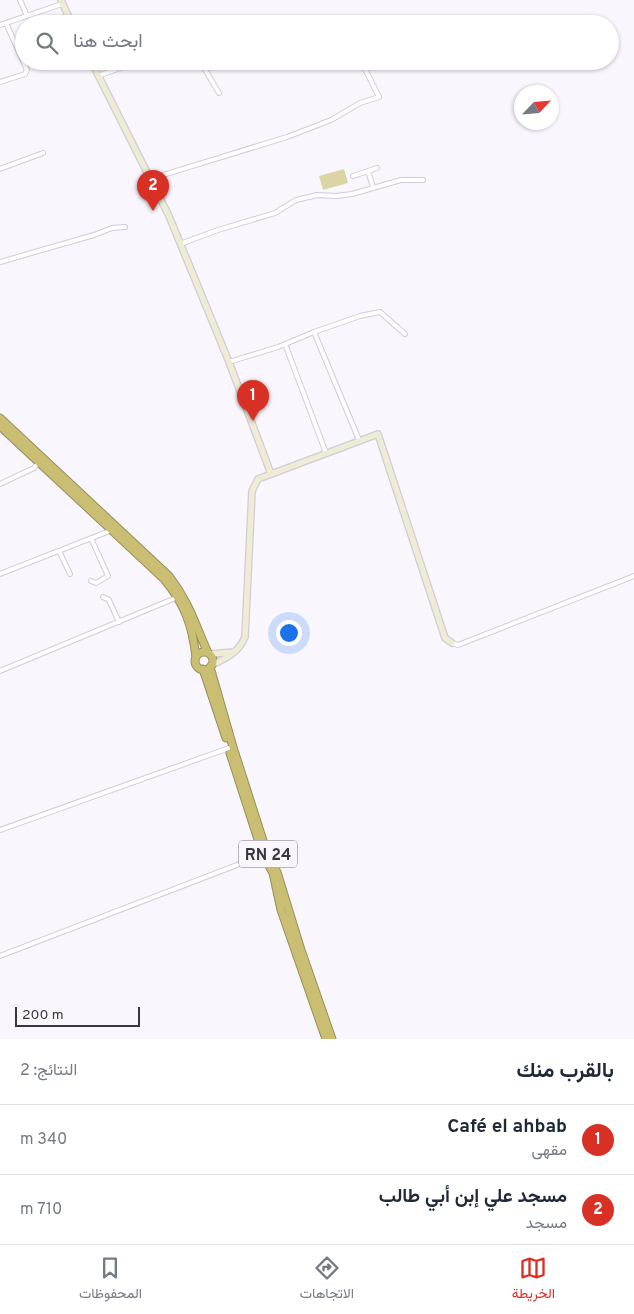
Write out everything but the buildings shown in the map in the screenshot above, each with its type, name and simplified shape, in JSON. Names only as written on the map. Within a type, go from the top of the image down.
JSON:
[{"type":"highway","points":[[0,418],[169,576],[192,612],[212,660],[208,667],[196,665],[189,621],[178,598],[157,572],[39,462],[4,433],[0,426]]},
{"type":"highway","points":[[196,657],[201,652],[209,654]]},
{"type":"highway","name":"RN 24","points":[[208,667],[229,748],[263,855],[273,873],[281,910],[326,1039]]},
{"type":"highway","name":"RN 24","points":[[208,667],[267,853],[278,872],[332,1039]]},
{"type":"main road","points":[[61,2],[68,15]]},
{"type":"main road","points":[[95,70],[169,216],[229,362],[271,474]]},
{"type":"main road","points":[[208,667],[224,660],[242,644],[247,627],[252,491],[258,479],[378,434],[445,638],[452,643]]},
{"type":"main road","points":[[209,654],[234,652]]},
{"type":"street","points":[[20,0],[27,15]]},
{"type":"street","points":[[29,15],[61,2]]},
{"type":"street","points":[[0,25],[15,20]]},
{"type":"street","points":[[6,23],[15,43]]},
{"type":"street","points":[[0,82],[25,74],[27,70]]},
{"type":"street","points":[[98,76],[114,70]]},
{"type":"street","points":[[205,70],[219,93]]},
{"type":"street","points":[[150,179],[287,136],[331,120],[360,103],[379,97],[366,70]]},
{"type":"street","points":[[0,169],[43,153]]},
{"type":"street","points":[[353,176],[377,168]]},
{"type":"street","points":[[368,171],[373,187]]},
{"type":"street","points":[[180,244],[218,230],[275,213],[296,200],[317,195],[336,196],[352,194],[401,180],[423,180]]},
{"type":"street","points":[[0,262],[112,228],[125,227]]},
{"type":"street","points":[[229,362],[285,344],[360,316],[380,312],[405,334]]},
{"type":"street","points":[[314,332],[358,440]]},
{"type":"street","points":[[285,344],[326,453]]},
{"type":"street","points":[[0,484],[34,468],[39,462]]},
{"type":"street","points":[[0,574],[112,530]]},
{"type":"street","points":[[91,538],[108,576],[96,583],[91,581]]},
{"type":"street","points":[[59,551],[70,574]]},
{"type":"street","points":[[452,643],[458,645],[634,576]]},
{"type":"street","points":[[103,597],[109,600],[119,622]]},
{"type":"street","points":[[0,670],[178,598]]},
{"type":"street","points":[[0,830],[229,748]]},
{"type":"street","points":[[0,956],[263,855]]},
{"type":"shaded area","points":[[344,169],[348,183],[323,190],[319,176]]},
{"type":"place","name":"مسجد علي إبن أبي طالب","points":[[153,211]]},
{"type":"place","name":"Café el ahbab","points":[[253,421]]}]
